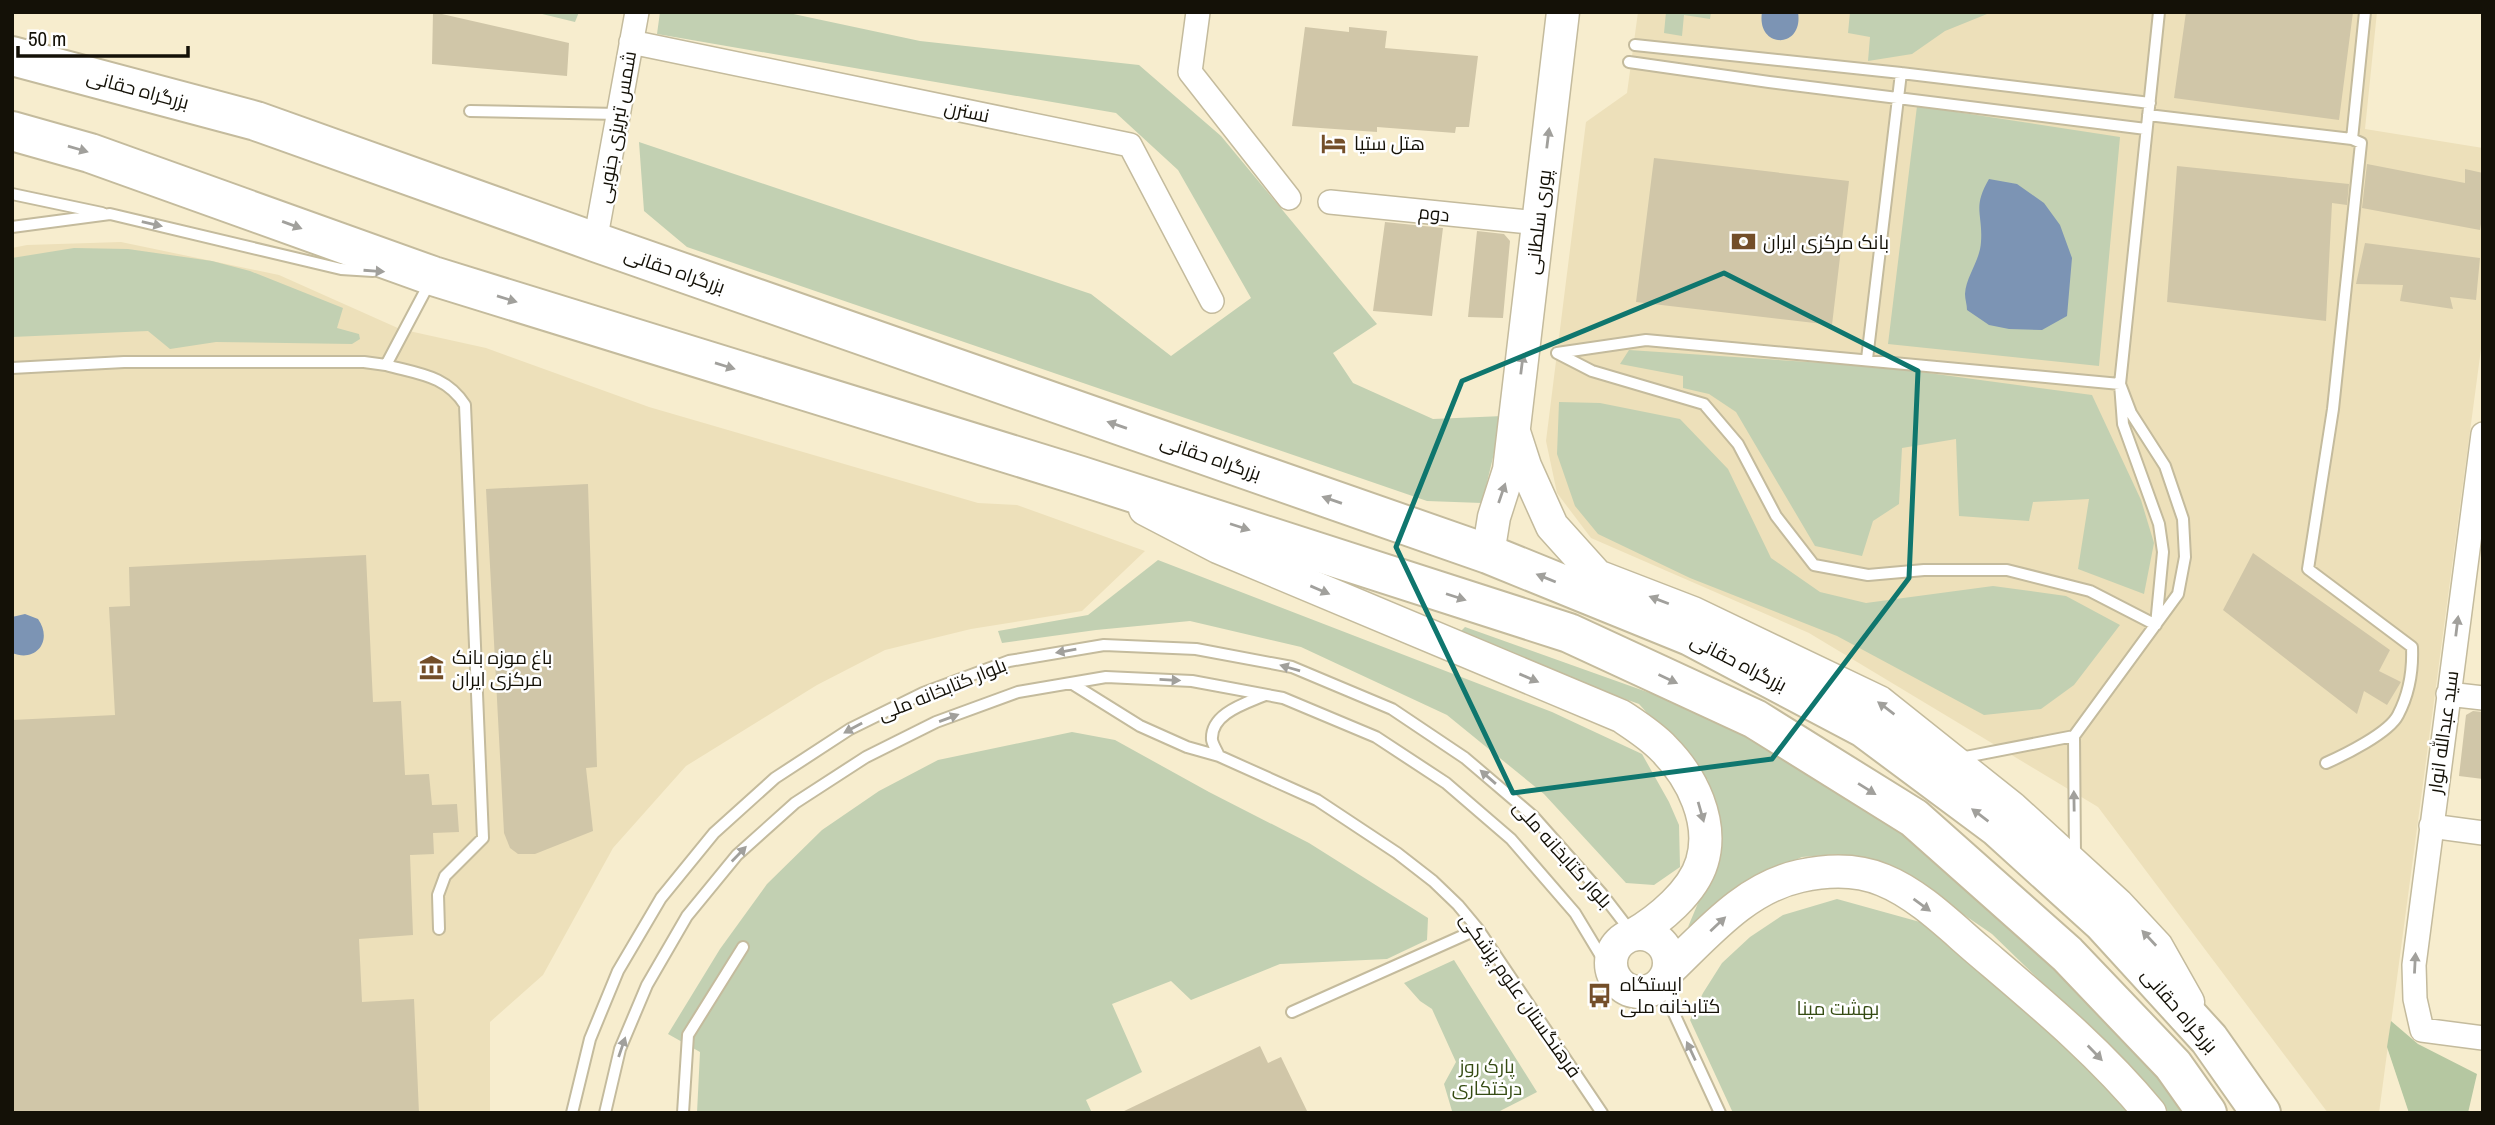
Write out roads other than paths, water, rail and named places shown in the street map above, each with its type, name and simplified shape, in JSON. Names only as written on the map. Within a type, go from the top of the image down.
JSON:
[{"type":"highway","name":"بزرگراه حقانی","points":[[12,56],[256,121],[1488,554],[1690,636],[1864,728],[1997,827],[2103,923],[2208,1039],[2261,1113]]},
{"type":"highway","points":[[12,131],[90,153],[433,276],[1081,476],[1569,634],[1755,719],[1914,818],[2067,954],[2173,1065],[2207,1113]]},
{"type":"main road","name":"پوری سلطانی","points":[[1488,554],[1494,517],[1509,470],[1563,12]]},
{"type":"main road","points":[[1514,432],[1525,466],[1552,526],[1597,576],[1693,612],[1878,702],[2012,808],[2117,904],[2157,947],[2208,1039]]},
{"type":"main road","points":[[1081,476],[1218,547],[1621,716],[1664,748],[1690,782],[1704,823],[1705,843],[1702,863],[1681,897],[1656,922],[1624,938],[1612,953],[1612,972],[1616,981],[1631,991],[1650,991],[1658,986],[1668,971],[1737,906],[1765,888],[1798,876],[1832,870],[1858,873],[1884,880],[1922,904],[2073,1030],[2150,1113]]},
{"type":"main road","points":[[1633,935],[1643,934],[1661,943],[1667,951],[1668,971]]},
{"type":"street","name":"شمس تبریزی جنوبی","points":[[595,242],[637,12]]},
{"type":"street","points":[[1198,12],[1190,72],[1289,198]]},
{"type":"street","name":"نسترن","points":[[631,42],[1130,145],[1212,301]]},
{"type":"street","name":"دوم","points":[[1330,202],[1538,223]]},
{"type":"street","name":"سید عبدالله انوار","points":[[2483,434],[2479,482],[2448,694],[2414,965],[2415,999],[2422,1030],[2483,1038]]},
{"type":"street","points":[[2448,694],[2483,698]]},
{"type":"street","points":[[2431,826],[2483,832]]},
{"type":"lane","points":[[2156,625],[2163,552],[2160,524],[2123,424],[2119,384],[2159,12]]},
{"type":"lane","points":[[2352,139],[2365,12]]},
{"type":"lane","points":[[1635,45],[1902,73],[2352,139],[2361,143],[2333,409],[2308,569],[2412,647],[2413,674],[2397,718],[2357,749],[2326,764]]},
{"type":"lane","points":[[1629,62],[1898,99],[2146,129]]},
{"type":"lane","points":[[1831,90],[1833,65]]},
{"type":"lane","points":[[1867,359],[1902,73]]},
{"type":"lane","points":[[470,111],[618,114]]},
{"type":"lane","points":[[12,194],[110,214],[341,269],[380,272]]},
{"type":"lane","points":[[12,227],[110,214]]},
{"type":"lane","points":[[386,365],[433,276],[394,273]]},
{"type":"lane","points":[[2119,384],[1646,340],[1557,353],[1591,371],[1704,404],[1738,444],[1776,516],[1814,565],[1868,576],[1924,570],[2007,570],[2090,591],[2156,625]]},
{"type":"lane","points":[[12,368],[124,362],[365,362],[442,380],[458,394],[465,405],[483,838],[445,876],[438,895],[439,929]]},
{"type":"lane","points":[[2075,866],[2074,736],[2178,594],[2185,557],[2183,519],[2165,466],[2131,413],[2119,384]]},
{"type":"lane","name":"بلوار کتابخانه ملی","points":[[572,1113],[590,1039],[618,971],[661,898],[713,833],[775,778],[850,729],[923,693],[1009,661],[1104,645],[1196,649],[1292,667],[1392,709],[1465,758],[1533,816],[1602,894],[1633,935]]},
{"type":"lane","name":"بلوار کتابخانه ملی","points":[[605,1113],[620,1049],[647,985],[687,916],[737,855],[795,803],[866,757],[936,722],[1018,692],[1106,677],[1192,681],[1283,698],[1376,737],[1446,783],[1511,839],[1575,913],[1616,981]]},
{"type":"lane","name":"فرهنگستان علوم پزشکی","points":[[1071,683],[1140,726],[1187,747],[1219,756],[1317,800],[1433,881],[1478,929],[1602,1113]]},
{"type":"lane","points":[[1219,756],[1212,740],[1215,728],[1222,718],[1232,709],[1265,695]]},
{"type":"lane","points":[[1951,760],[2074,736]]},
{"type":"lane","points":[[1292,1012],[1478,929]]},
{"type":"lane","points":[[682,1113],[688,1035],[743,947]]},
{"type":"lane","points":[[1668,971],[1671,1007],[1720,1113]]},
{"type":"water","points":[[1762,12],[1798,12],[1798,24],[1794,33],[1780,40],[1772,38],[1762,24]]},
{"type":"water","points":[[1989,179],[2017,184],[2044,203],[2060,225],[2072,258],[2067,316],[2042,330],[2009,329],[1989,325],[1967,310],[1966,287],[1981,242],[1981,197]]},
{"type":"water","points":[[25,614],[38,619],[44,635],[40,648],[29,655],[21,655],[12,653],[12,617]]},
{"type":"place","name":"هتل ستیا","points":[[1334,143]]},
{"type":"place","name":"بانک مرکزی ایران","points":[[1743,242]]},
{"type":"place","name":"باغ موزه بانک مرکزی ایران","points":[[432,668]]},
{"type":"place","name":"ایستگاه کتابخانه ملی","points":[[1600,995]]},
{"type":"park label","name":"بهشت مينا","points":[[1838,1008]]},
{"type":"park label","name":"پارک روز درختکاری","points":[[1487,1077]]}]
